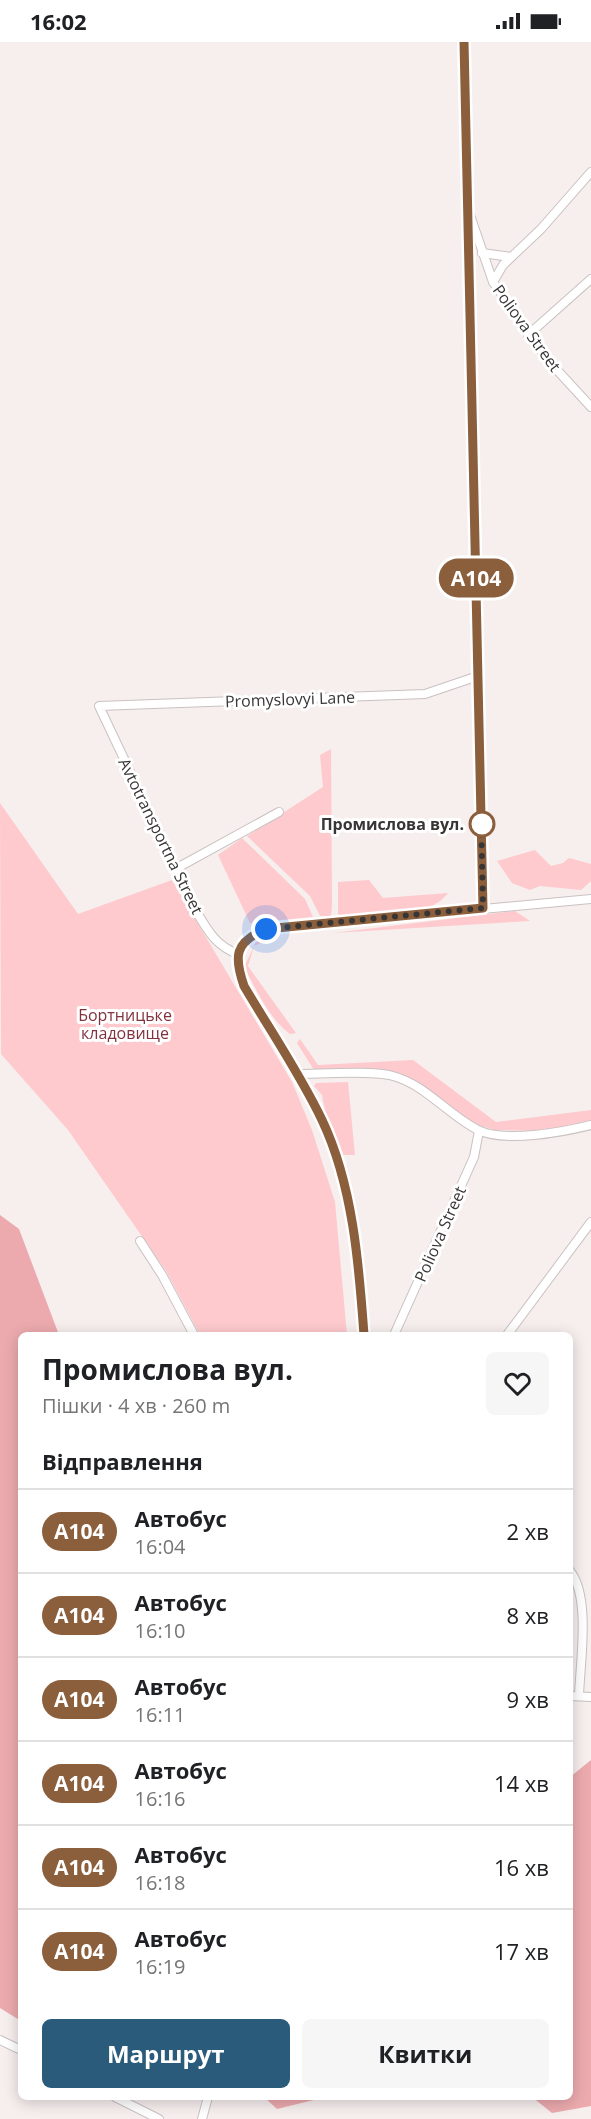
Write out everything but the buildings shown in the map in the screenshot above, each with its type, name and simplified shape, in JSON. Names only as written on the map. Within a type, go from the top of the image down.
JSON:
[{"type":"street","points":[[464,42],[483,908]]},
{"type":"street","points":[[493,282],[510,257],[541,229],[591,172]]},
{"type":"street","name":"Poliova Street","points":[[467,205],[493,282],[528,335],[591,408]]},
{"type":"street","points":[[482,253],[510,257]]},
{"type":"street","points":[[528,335],[591,279]]},
{"type":"street","name":"Promyslovyi Lane","points":[[99,706],[425,694],[478,676]]},
{"type":"street","name":"Avtotransportna Street","points":[[99,706],[196,911],[210,935],[223,948],[238,954]]},
{"type":"street","points":[[177,868],[279,812]]},
{"type":"street","points":[[364,1332],[346,1194],[323,1122],[244,986],[237,964],[238,954],[252,935],[266,929],[591,899]]},
{"type":"street","points":[[296,1074],[392,1076],[417,1087],[479,1131],[514,1135],[556,1133],[591,1125]]},
{"type":"street","name":"Poliova Street","points":[[395,1332],[474,1157],[479,1131]]},
{"type":"street","points":[[509,1332],[591,1222]]},
{"type":"street","points":[[140,1241],[162,1275],[192,1332]]},
{"type":"street","points":[[573,1575],[577,1580],[582,1613],[574,1696],[591,1697]]},
{"type":"street","points":[[0,2040],[18,2049]]},
{"type":"street","points":[[121,2100],[159,2119]]},
{"type":"street","points":[[202,2119],[207,2100]]},
{"type":"green space","points":[[331,749],[332,906],[331,916],[320,916],[310,896],[247,836],[323,787],[320,755]]},
{"type":"green space","name":"Бортницьке кладовище","points":[[0,803],[78,914],[172,880],[292,1082],[312,1130],[335,1202],[347,1332],[198,1332],[166,1271],[68,1130],[1,1054]]},
{"type":"green space","points":[[242,838],[305,899],[313,917],[250,923],[218,855]]},
{"type":"green space","points":[[535,850],[551,866],[563,863],[569,858],[591,864],[591,881],[581,890],[540,886],[530,890],[512,883],[497,861]]},
{"type":"green space","points":[[369,880],[383,898],[448,893],[429,907],[401,914],[345,918],[338,914],[338,882]]},
{"type":"green space","points":[[515,911],[530,921],[333,933]]},
{"type":"green space","points":[[281,934],[254,946],[256,942]]},
{"type":"green space","points":[[254,946],[248,966],[296,1033],[290,1034],[275,1020],[244,967]]},
{"type":"green space","points":[[300,1039],[318,1065],[413,1060],[496,1122],[591,1110],[591,1122],[556,1131],[495,1130],[472,1123],[392,1073],[314,1070],[297,1043]]},
{"type":"green space","points":[[348,1082],[355,1155],[343,1155],[326,1116],[322,1095],[314,1086],[316,1083]]},
{"type":"shaded area","points":[[0,1215],[19,1229],[58,1332],[18,1332],[18,2019],[0,2008]]},
{"type":"shaded area","points":[[591,1760],[591,2106],[552,2113],[536,2100],[573,2100],[573,1775]]},
{"type":"shaded area","points":[[267,2100],[314,2100],[277,2109]]},
{"type":"bus line","name":"А104","points":[[364,1332],[349,1204],[337,1161],[323,1122],[244,986],[237,964],[238,954],[243,944],[252,935],[266,929],[483,908],[464,42]]},
{"type":"place","name":"Промислова вул.","points":[[482,824]]},
{"type":"route","points":[[266,929],[483,908],[481,816],[482,824]]}]
